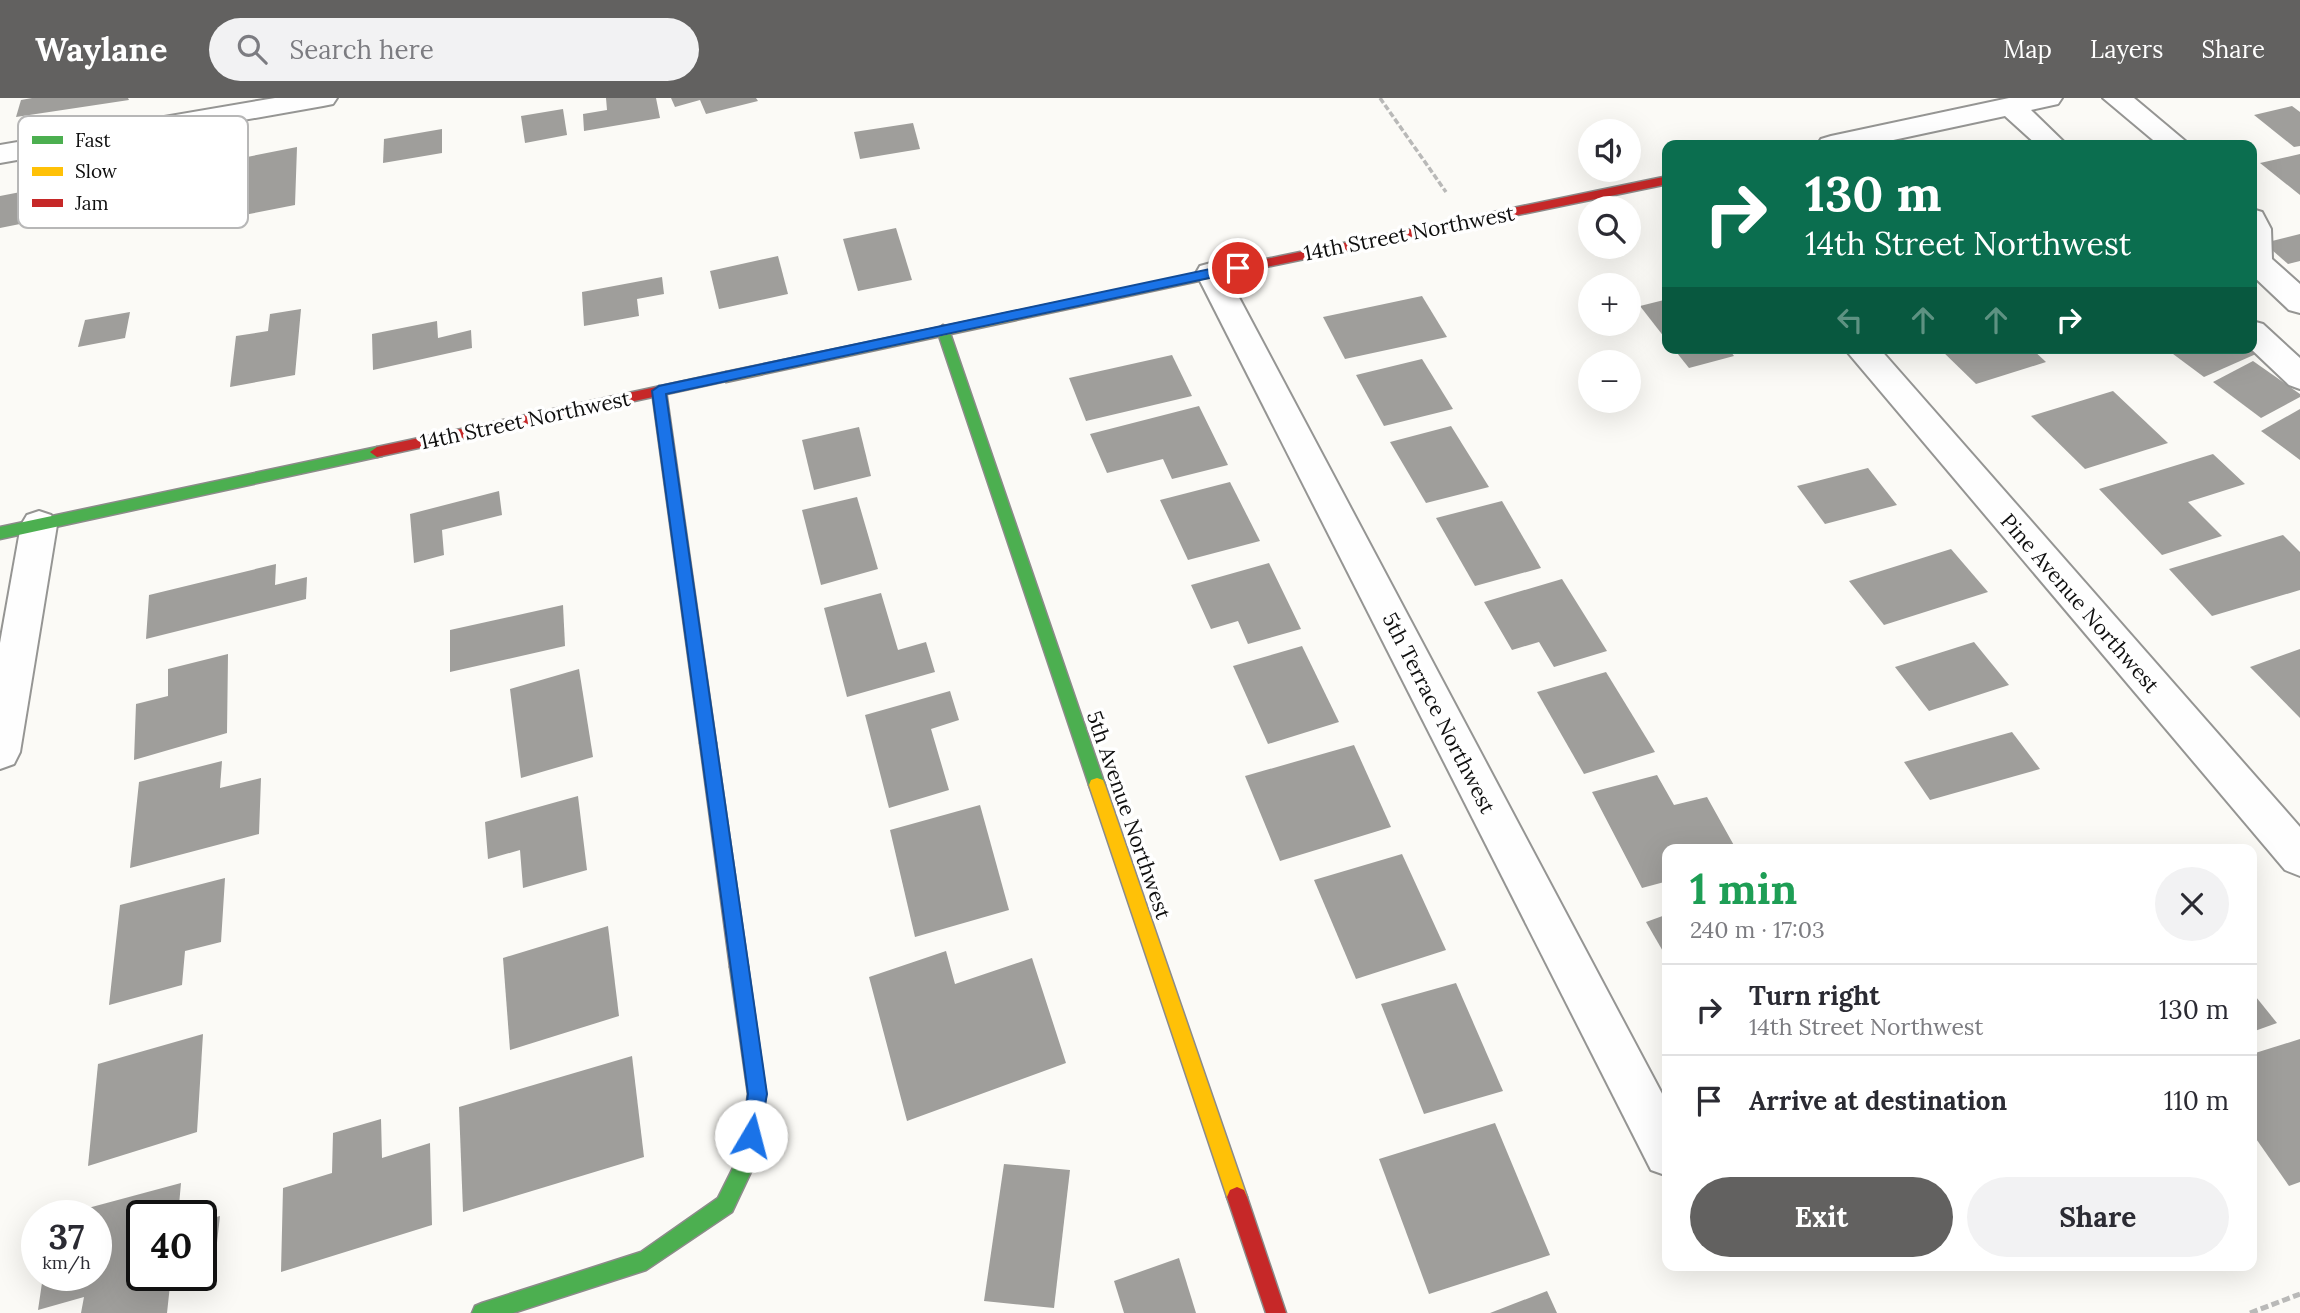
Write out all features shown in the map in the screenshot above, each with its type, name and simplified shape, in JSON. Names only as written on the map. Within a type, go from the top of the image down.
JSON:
[{"type":"street","points":[[153,116],[181,109],[324,98]]},
{"type":"street","points":[[1854,140],[2048,98]]},
{"type":"street","points":[[2117,98],[2170,140]]},
{"type":"street","points":[[2011,106],[2048,140]]},
{"type":"street","points":[[0,154],[18,150]]},
{"type":"street","name":"14th Street Northwest","points":[[0,533],[1211,273],[1662,181]]},
{"type":"street","points":[[2257,262],[2300,302]]},
{"type":"street","name":"5th Terrace Northwest","points":[[1211,273],[1662,1141]]},
{"type":"street","name":"5th Avenue Northwest","points":[[943,330],[1276,1313]]},
{"type":"street","points":[[2257,337],[2300,377]]},
{"type":"street","name":"Pine Avenue Northwest","points":[[1865,354],[2300,857]]},
{"type":"street","points":[[482,1313],[646,1260],[725,1205],[748,1157],[757,1094],[659,391]]},
{"type":"street","points":[[0,752],[39,525]]},
{"type":"path","points":[[1380,98],[1452,201]]},
{"type":"path","points":[[2250,1313],[2300,1294]]},
{"type":"building","points":[[128,98],[129,100],[16,117],[21,100]]},
{"type":"building","points":[[606,98],[656,98],[660,118],[584,131],[583,114],[607,110]]},
{"type":"building","points":[[671,98],[756,98],[758,101],[706,114],[700,100],[675,107]]},
{"type":"building","points":[[2292,106],[2300,112],[2300,146],[2294,147],[2254,115]]},
{"type":"building","points":[[563,109],[567,135],[525,143],[521,116]]},
{"type":"building","points":[[913,123],[920,149],[860,159],[854,132]]},
{"type":"building","points":[[442,129],[442,153],[383,163],[384,139]]},
{"type":"building","points":[[297,147],[295,205],[248,214],[248,157]]},
{"type":"building","points":[[2300,154],[2300,195],[2260,163]]},
{"type":"building","points":[[18,192],[18,224],[0,228],[0,196]]},
{"type":"building","points":[[896,228],[912,280],[858,291],[843,239]]},
{"type":"building","points":[[2300,234],[2300,261],[2288,264],[2264,243]]},
{"type":"building","points":[[778,256],[788,294],[719,309],[710,271]]},
{"type":"building","points":[[662,277],[664,294],[637,299],[639,316],[584,326],[582,292]]},
{"type":"building","points":[[1422,296],[1447,337],[1345,359],[1323,317]]},
{"type":"building","points":[[1662,300],[1662,334],[1641,307],[1641,306]]},
{"type":"building","points":[[301,309],[295,375],[230,387],[236,336],[268,331],[270,314]]},
{"type":"building","points":[[130,312],[125,338],[78,347],[85,320]]},
{"type":"building","points":[[437,321],[438,338],[471,330],[472,348],[373,370],[372,334]]},
{"type":"building","points":[[1678,354],[1734,356],[1689,368]]},
{"type":"building","points":[[1945,354],[2037,354],[2046,362],[1976,384]]},
{"type":"building","points":[[2173,354],[2256,354],[2204,377]]},
{"type":"building","points":[[1172,355],[1192,396],[1086,421],[1069,378]]},
{"type":"building","points":[[1422,359],[1453,409],[1384,426],[1356,375]]},
{"type":"building","points":[[2253,361],[2300,394],[2300,397],[2261,418],[2213,382]]},
{"type":"building","points":[[2113,391],[2168,443],[2085,469],[2031,416]]},
{"type":"building","points":[[1199,406],[1228,465],[1172,479],[1163,459],[1107,473],[1090,434]]},
{"type":"building","points":[[2300,409],[2300,460],[2261,431]]},
{"type":"building","points":[[1451,426],[1489,487],[1426,503],[1390,442]]},
{"type":"building","points":[[859,427],[871,476],[814,490],[802,440]]},
{"type":"building","points":[[2213,454],[2245,484],[2188,502],[2222,536],[2162,555],[2099,489]]},
{"type":"building","points":[[1868,468],[1897,505],[1825,524],[1797,486]]},
{"type":"building","points":[[1230,482],[1260,541],[1188,560],[1160,500]]},
{"type":"building","points":[[499,491],[502,515],[442,530],[444,555],[414,563],[410,514]]},
{"type":"building","points":[[857,497],[878,569],[821,585],[802,510]]},
{"type":"building","points":[[1502,501],[1541,568],[1475,586],[1436,518]]},
{"type":"building","points":[[2283,535],[2300,552],[2300,590],[2212,616],[2169,569]]},
{"type":"building","points":[[1951,549],[1988,592],[1884,625],[1849,581]]},
{"type":"building","points":[[1269,563],[1301,629],[1248,644],[1238,621],[1211,629],[1191,585]]},
{"type":"building","points":[[276,564],[275,585],[307,577],[306,599],[146,639],[149,595]]},
{"type":"building","points":[[1562,579],[1607,651],[1554,667],[1539,642],[1512,650],[1484,602]]},
{"type":"building","points":[[881,593],[898,650],[926,642],[935,672],[847,697],[824,608]]},
{"type":"building","points":[[563,605],[565,646],[450,672],[450,630]]},
{"type":"building","points":[[1974,642],[2009,685],[1929,711],[1895,667]]},
{"type":"building","points":[[1302,646],[1339,722],[1268,744],[1233,666]]},
{"type":"building","points":[[2300,649],[2300,718],[2250,667]]},
{"type":"building","points":[[228,654],[227,733],[134,760],[136,704],[168,696],[168,669]]},
{"type":"building","points":[[579,669],[593,757],[521,778],[510,689]]},
{"type":"building","points":[[1606,672],[1655,752],[1584,774],[1537,692]]},
{"type":"building","points":[[950,691],[959,720],[931,729],[949,790],[889,808],[865,715]]},
{"type":"building","points":[[2012,732],[2040,769],[1930,800],[1904,762]]},
{"type":"building","points":[[1354,745],[1391,827],[1280,861],[1245,776]]},
{"type":"building","points":[[222,761],[220,788],[261,778],[259,834],[130,868],[139,782]]},
{"type":"building","points":[[1657,775],[1674,805],[1707,797],[1733,844],[1662,844],[1662,883],[1642,888],[1592,792]]},
{"type":"building","points":[[578,796],[587,870],[523,888],[520,850],[488,859],[485,822]]},
{"type":"building","points":[[980,805],[1009,910],[915,937],[890,830]]},
{"type":"building","points":[[1402,854],[1446,950],[1356,979],[1314,880]]},
{"type":"building","points":[[225,878],[221,942],[185,951],[182,985],[109,1005],[120,905]]},
{"type":"building","points":[[1662,916],[1662,950],[1646,922]]},
{"type":"building","points":[[608,926],[619,1016],[510,1050],[503,958]]},
{"type":"building","points":[[946,951],[955,984],[1032,958],[1066,1063],[907,1121],[869,977]]},
{"type":"building","points":[[1456,983],[1503,1091],[1424,1114],[1381,1004]]},
{"type":"building","points":[[2257,998],[2277,1023],[2257,1030]]},
{"type":"building","points":[[203,1034],[197,1132],[88,1166],[98,1064]]},
{"type":"building","points":[[2300,1039],[2300,1182],[2289,1186],[2257,1140],[2257,1052]]},
{"type":"building","points":[[632,1056],[644,1157],[463,1212],[459,1107]]},
{"type":"building","points":[[381,1119],[382,1158],[430,1143],[432,1225],[281,1272],[283,1188],[332,1173],[333,1133]]},
{"type":"building","points":[[1495,1123],[1550,1255],[1429,1294],[1379,1159]]},
{"type":"building","points":[[1004,1164],[1070,1170],[1054,1308],[984,1301]]},
{"type":"building","points":[[181,1183],[179,1200],[126,1200],[126,1291],[169,1291],[167,1313],[81,1313],[84,1297],[38,1310],[41,1291],[112,1291],[112,1202]]},
{"type":"building","points":[[220,1216],[217,1242],[217,1217]]},
{"type":"building","points":[[1179,1258],[1196,1313],[1124,1313],[1114,1281]]},
{"type":"building","points":[[1547,1291],[1557,1313],[1490,1313]]},
{"type":"traffic: fast","points":[[943,330],[1097,785]]},
{"type":"traffic: fast","points":[[659,391],[708,743]]},
{"type":"traffic: fast","points":[[0,533],[377,452]]},
{"type":"traffic: fast","points":[[482,1313],[646,1260],[725,1205],[748,1157],[757,1094],[739,967]]},
{"type":"traffic: slow","points":[[726,377],[1237,269]]},
{"type":"traffic: slow","points":[[1097,785],[1237,1197]]},
{"type":"traffic: jam","points":[[1237,269],[1662,181]]},
{"type":"traffic: jam","points":[[377,452],[726,377]]},
{"type":"traffic: jam","points":[[708,743],[739,967]]},
{"type":"traffic: jam","points":[[1237,1197],[1276,1313]]},
{"type":"route","points":[[751,1136],[757,1094],[659,391],[1238,268]]}]
